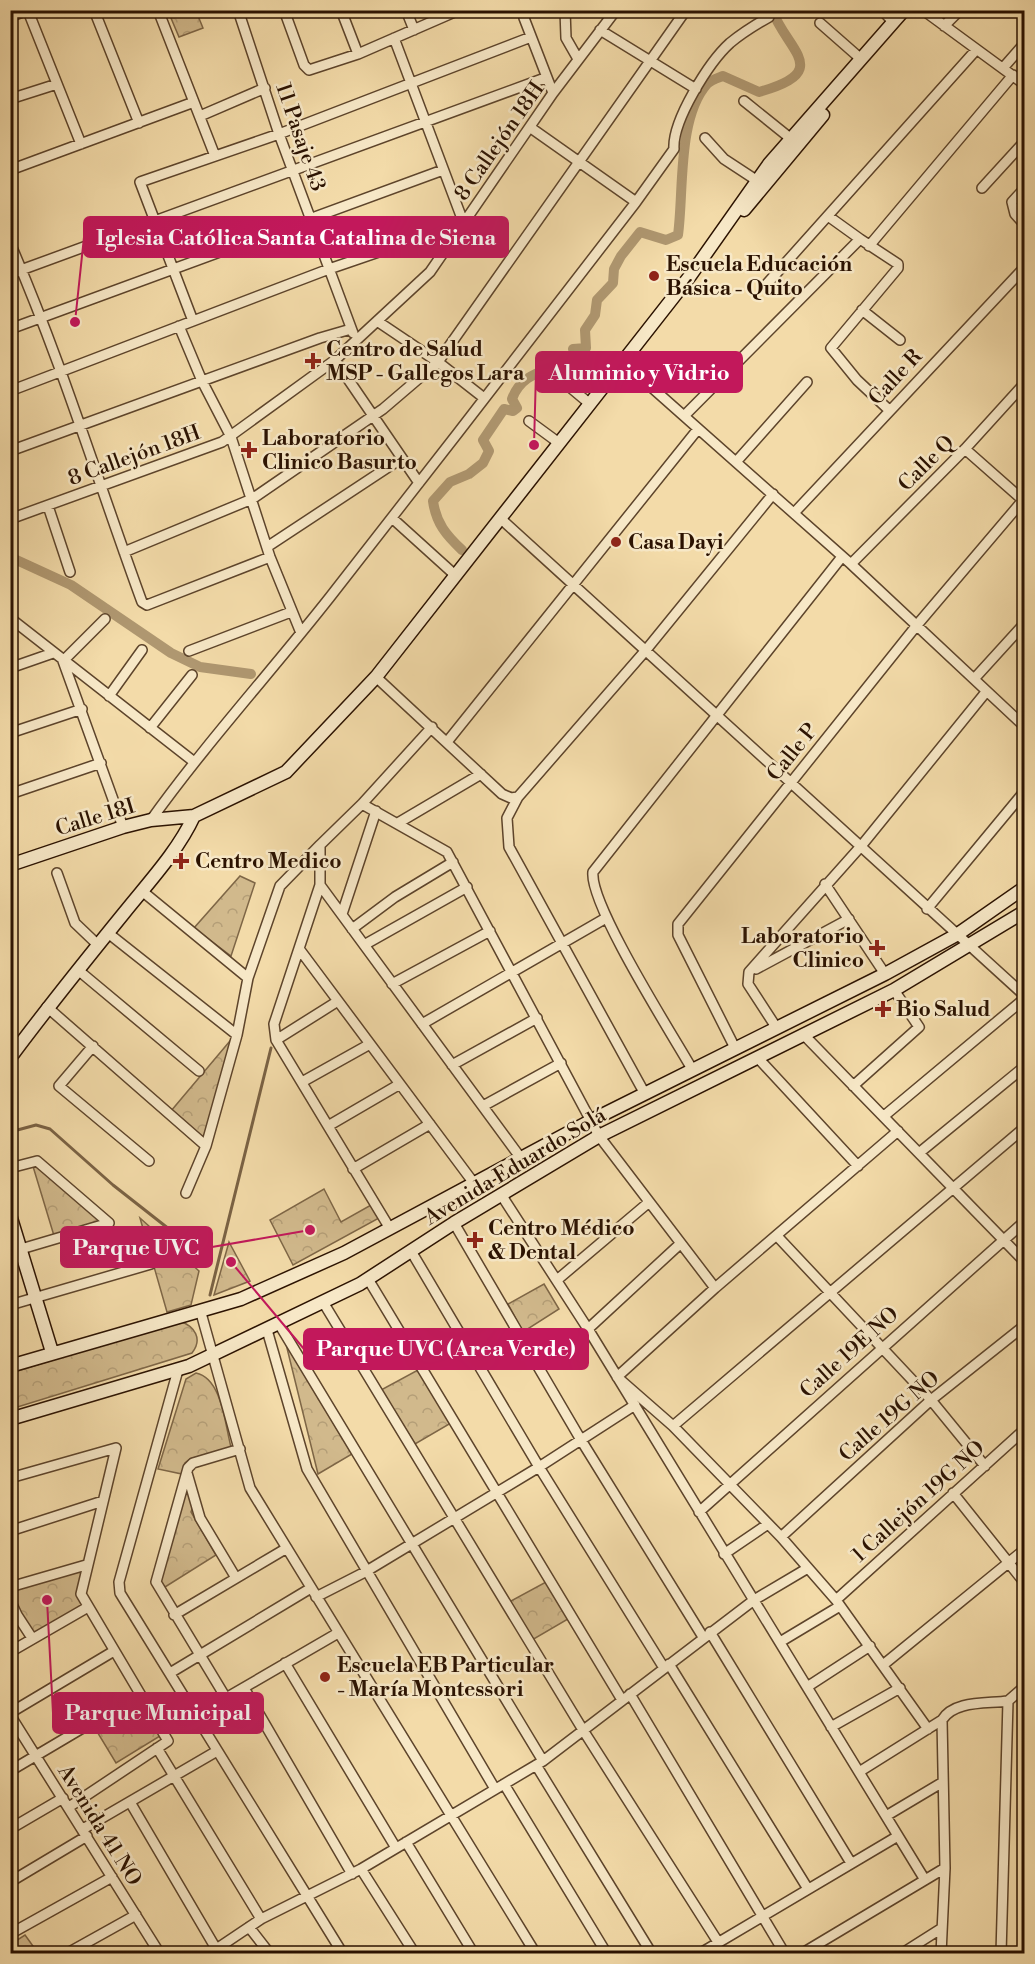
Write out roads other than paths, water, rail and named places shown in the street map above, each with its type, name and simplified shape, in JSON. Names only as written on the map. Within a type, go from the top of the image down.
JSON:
[{"type":"main road","points":[[690,276],[701,267],[861,59],[904,10]]},
{"type":"main road","points":[[10,1058],[47,1007],[142,891],[187,831],[194,816],[286,772],[375,677],[690,276],[756,180],[790,138],[828,103],[912,10]]},
{"type":"main road","name":"Calle 18I","points":[[10,865],[123,827],[151,820],[194,816]]},
{"type":"main road","name":"Avenida Eduardo Solá","points":[[10,1366],[170,1318],[201,1312],[262,1290],[344,1253],[520,1157],[885,974],[957,934],[1024,888]]},
{"type":"main road","name":"Avenida Eduardo Solá","points":[[10,1419],[178,1370],[323,1302],[368,1279],[454,1223],[599,1136],[894,990],[971,946],[1024,912]]},
{"type":"main road","points":[[10,1215],[52,1352]]},
{"type":"street","points":[[10,17],[28,10],[81,144]]},
{"type":"street","points":[[94,10],[139,123]]},
{"type":"street","points":[[158,10],[216,156]]},
{"type":"street","name":"11 Pasaje 43","points":[[238,10],[279,134],[356,341]]},
{"type":"street","points":[[284,10],[304,65],[309,70],[358,54],[459,10]]},
{"type":"street","points":[[341,10],[358,54]]},
{"type":"street","points":[[406,10],[414,30]]},
{"type":"street","points":[[565,10],[566,38],[578,59]]},
{"type":"street","points":[[602,10],[603,26],[648,62],[696,89]]},
{"type":"street","name":"8 Callejón 18H","points":[[10,519],[102,487],[231,437],[335,360],[430,272],[553,93],[616,10]]},
{"type":"street","points":[[124,552],[252,499],[373,416],[438,362],[686,10]]},
{"type":"street","points":[[882,10],[893,22]]},
{"type":"street","points":[[923,10],[1024,84]]},
{"type":"street","points":[[944,26],[960,10]]},
{"type":"street","points":[[151,820],[193,761],[301,633],[636,202],[674,149],[673,137],[677,124],[696,89],[728,45],[769,17]]},
{"type":"street","points":[[524,18],[545,78],[553,93]]},
{"type":"street","points":[[820,22],[861,59]]},
{"type":"street","points":[[193,321],[140,182],[279,134],[531,37]]},
{"type":"street","points":[[394,38],[464,224]]},
{"type":"street","points":[[1003,68],[1024,44]]},
{"type":"street","points":[[765,286],[976,50]]},
{"type":"street","points":[[869,246],[1013,75]]},
{"type":"street","points":[[10,274],[425,120],[545,78]]},
{"type":"street","points":[[10,99],[57,84]]},
{"type":"street","points":[[200,116],[265,88]]},
{"type":"street","points":[[744,101],[790,138]]},
{"type":"street","points":[[10,170],[194,102]]},
{"type":"street","points":[[531,128],[580,160],[636,202]]},
{"type":"street","points":[[705,138],[724,159],[756,180]]},
{"type":"street","points":[[982,188],[1024,142]]},
{"type":"street","points":[[10,329],[443,170]]},
{"type":"street","points":[[1024,189],[1012,202],[1015,214],[1024,224]]},
{"type":"street","points":[[828,216],[898,264],[898,268],[831,348],[857,380],[889,410]]},
{"type":"street","points":[[10,391],[329,269],[440,231],[457,232]]},
{"type":"street","points":[[684,416],[860,239]]},
{"type":"street","points":[[10,243],[43,318],[78,427],[102,487],[142,602],[147,605],[270,557]]},
{"type":"street","name":"Calle R","points":[[794,513],[889,410],[1023,274]]},
{"type":"street","points":[[862,310],[900,340]]},
{"type":"street","points":[[377,321],[438,362],[484,398]]},
{"type":"street","points":[[179,326],[202,381],[231,437],[270,557],[301,633]]},
{"type":"street","points":[[10,451],[320,338],[351,329]]},
{"type":"street","points":[[335,360],[419,483]]},
{"type":"street","points":[[623,362],[773,494],[841,558],[851,564],[1024,726]]},
{"type":"street","points":[[553,373],[590,404]]},
{"type":"street","points":[[736,462],[807,382]]},
{"type":"street","name":"Calle Q","points":[[851,564],[965,449],[1024,384]]},
{"type":"street","points":[[529,421],[559,443]]},
{"type":"street","points":[[447,742],[698,429]]},
{"type":"street","points":[[965,449],[1024,500]]},
{"type":"street","points":[[267,547],[402,458]]},
{"type":"street","points":[[645,1094],[509,847],[507,818],[518,797],[646,650],[773,494]]},
{"type":"street","name":"Calle P","points":[[735,1048],[678,935],[678,924],[917,625],[1024,500]]},
{"type":"street","points":[[48,506],[70,572]]},
{"type":"street","points":[[392,518],[455,575]]},
{"type":"street","points":[[500,518],[862,845],[927,909],[971,946],[1024,997],[884,1116]]},
{"type":"street","points":[[692,1069],[606,918],[592,881],[593,872],[841,558]]},
{"type":"street","points":[[189,651],[291,612]]},
{"type":"street","points":[[10,618],[193,761]]},
{"type":"street","points":[[63,661],[105,619]]},
{"type":"street","points":[[974,679],[1024,624]]},
{"type":"street","points":[[109,696],[142,650]]},
{"type":"street","points":[[10,668],[52,652]]},
{"type":"street","points":[[63,661],[123,827]]},
{"type":"street","points":[[150,728],[192,675]]},
{"type":"street","points":[[375,677],[432,727],[502,794],[511,798],[518,797]]},
{"type":"street","points":[[776,1027],[748,984],[749,972],[862,845],[986,692]]},
{"type":"street","points":[[10,733],[82,709]]},
{"type":"street","points":[[186,1193],[206,1146],[237,1035],[248,978],[280,886],[362,804],[432,727]]},
{"type":"street","points":[[10,795],[101,763]]},
{"type":"street","points":[[398,823],[481,774]]},
{"type":"street","points":[[927,909],[1024,792]]},
{"type":"street","points":[[362,804],[447,852],[599,1136],[715,1288]]},
{"type":"street","points":[[342,914],[376,811]]},
{"type":"street","points":[[320,845],[320,885],[274,1024],[276,1040],[388,1227]]},
{"type":"street","points":[[352,929],[394,897],[453,862]]},
{"type":"street","points":[[57,873],[75,924],[98,945]]},
{"type":"street","points":[[825,884],[885,974]]},
{"type":"street","points":[[320,885],[520,1157]]},
{"type":"street","points":[[364,945],[467,887]]},
{"type":"street","points":[[142,891],[248,978]]},
{"type":"street","points":[[422,1024],[606,918]]},
{"type":"street","points":[[749,972],[849,919]]},
{"type":"street","points":[[392,984],[490,931]]},
{"type":"street","points":[[108,933],[237,1035]]},
{"type":"street","points":[[300,950],[473,1182]]},
{"type":"street","points":[[78,970],[199,1071]]},
{"type":"street","points":[[853,1086],[919,1027],[894,990]]},
{"type":"street","points":[[276,1040],[338,1001]]},
{"type":"street","points":[[47,1007],[206,1146]]},
{"type":"street","points":[[452,1065],[537,1018]]},
{"type":"street","points":[[803,1034],[1024,1261]]},
{"type":"street","points":[[302,1082],[370,1044]]},
{"type":"street","points":[[93,1046],[59,1086],[149,1161]]},
{"type":"street","points":[[758,1057],[858,1166]]},
{"type":"street","points":[[483,1106],[561,1064]]},
{"type":"street","points":[[919,1153],[1024,1067]]},
{"type":"street","points":[[328,1126],[400,1084]]},
{"type":"street","points":[[353,1169],[430,1124]]},
{"type":"street","points":[[673,1426],[1024,1128]]},
{"type":"street","points":[[617,1377],[715,1288],[898,1131]]},
{"type":"street","points":[[10,1168],[37,1161],[109,1223],[21,1249]]},
{"type":"street","points":[[502,1196],[558,1280],[925,1880]]},
{"type":"street","points":[[558,1280],[648,1203]]},
{"type":"street","name":"Calle 19E NO","points":[[699,1512],[881,1347],[1024,1222]]},
{"type":"street","points":[[454,1223],[581,1440],[707,1634],[851,1863]]},
{"type":"street","points":[[777,1236],[931,1400],[985,1466]]},
{"type":"street","points":[[588,1329],[680,1244]]},
{"type":"street","points":[[411,1251],[539,1467],[808,1889]]},
{"type":"street","points":[[10,1305],[151,1264]]},
{"type":"street","points":[[368,1279],[497,1492],[785,1953]]},
{"type":"street","points":[[323,1302],[583,1730],[718,1942]]},
{"type":"street","points":[[201,1312],[250,1488],[536,1953]]},
{"type":"street","points":[[279,1324],[652,1953]]},
{"type":"street","name":"Calle 19G NO","points":[[781,1537],[931,1400],[1024,1326]]},
{"type":"street","points":[[267,1330],[307,1469],[365,1572],[495,1789]]},
{"type":"street","points":[[178,1370],[119,1582],[120,1593],[343,1953]]},
{"type":"street","points":[[617,1377],[673,1426],[781,1537],[838,1603],[928,1729]]},
{"type":"street","points":[[170,1673],[314,1592],[365,1572],[454,1516],[539,1467],[635,1405]]},
{"type":"street","name":"1 Callejón 19G NO","points":[[780,1642],[838,1603],[953,1493],[1024,1430]]},
{"type":"street","points":[[10,1478],[115,1447],[80,1592],[168,1741],[69,1807]]},
{"type":"street","points":[[226,1698],[156,1582],[187,1473],[193,1463],[240,1449]]},
{"type":"street","points":[[187,1473],[200,1518],[236,1578]]},
{"type":"street","points":[[953,1493],[1024,1582]]},
{"type":"street","points":[[10,1530],[103,1501]]},
{"type":"street","points":[[724,1554],[768,1524]]},
{"type":"street","points":[[174,1615],[287,1548]]},
{"type":"street","points":[[883,1665],[1024,1550]]},
{"type":"street","points":[[10,1587],[86,1565]]},
{"type":"street","points":[[130,1802],[215,1952],[261,1919],[361,1869],[539,1763],[707,1634],[754,1600],[808,1568]]},
{"type":"street","points":[[10,1600],[32,1638]]},
{"type":"street","points":[[10,1652],[88,1607]]},
{"type":"street","points":[[195,1716],[338,1633]]},
{"type":"street","points":[[807,1687],[870,1646]]},
{"type":"street","points":[[10,1714],[114,1651]]},
{"type":"street","points":[[285,1663],[396,1848]]},
{"type":"street","points":[[859,1772],[942,1720],[947,1712],[957,1707],[1008,1701],[1024,1687]]},
{"type":"street","points":[[244,1688],[352,1874]]},
{"type":"street","points":[[831,1727],[900,1689]]},
{"type":"street","points":[[10,1771],[140,1694]]},
{"type":"street","points":[[1001,1953],[1008,1701]]},
{"type":"street","name":"Avenida 41 NO","points":[[10,1714],[160,1953]]},
{"type":"street","points":[[941,1953],[945,1868],[942,1720]]},
{"type":"street","points":[[158,1748],[261,1919]]},
{"type":"street","points":[[10,1882],[130,1802],[216,1751]]},
{"type":"street","points":[[885,1816],[943,1782]]},
{"type":"street","points":[[504,1784],[607,1953]]},
{"type":"street","points":[[10,1829],[63,1798]]},
{"type":"street","points":[[699,1953],[898,1836]]},
{"type":"street","points":[[406,1842],[474,1953]]},
{"type":"street","points":[[801,1953],[945,1868]]},
{"type":"street","points":[[361,1869],[415,1953]]},
{"type":"street","points":[[10,1934],[112,1877]]},
{"type":"street","points":[[66,1953],[136,1915]]},
{"type":"street","points":[[249,1927],[270,1953]]},
{"type":"street","points":[[901,1953],[942,1928]]},
{"type":"waterway","points":[[462,550],[443,528],[433,501],[450,482],[469,474],[483,463],[489,451],[483,440],[504,409],[513,411],[517,408],[512,399],[524,381],[568,360],[576,354],[573,349],[586,348],[585,330],[595,315],[597,300],[613,283],[614,269],[640,232],[666,240],[678,235],[686,135],[697,98],[707,84],[723,76],[759,92],[781,84],[794,76],[800,68],[799,59],[772,10]]},
{"type":"waterway","points":[[10,557],[71,585],[171,653],[200,667],[251,674]]},
{"type":"waterway","points":[[210,1295],[271,1048]]},
{"type":"waterway","points":[[10,1132],[36,1125],[50,1129],[113,1185],[197,1251]]},
{"type":"place","name":"Escuela Educación Básica - Quito","points":[[654,276]]},
{"type":"place","name":"Iglesia Católica Santa Catalina de Siena","points":[[75,322]]},
{"type":"place","name":"Centro de Salud MSP - Gallegos Lara","points":[[313,361]]},
{"type":"place","name":"Aluminio y Vidrio","points":[[534,445]]},
{"type":"place","name":"Laboratorio Clinico Basurto","points":[[249,450]]},
{"type":"place","name":"Casa Dayi","points":[[616,542]]},
{"type":"place","name":"Centro Medico","points":[[181,861]]},
{"type":"place","name":"Laboratorio Clinico","points":[[877,948]]},
{"type":"place","name":"Bio Salud","points":[[883,1009]]},
{"type":"place","name":"Parque UVC","points":[[310,1230]]},
{"type":"place","name":"Centro Médico & Dental","points":[[475,1240]]},
{"type":"place","name":"Parque UVC (Area Verde)","points":[[231,1262]]},
{"type":"place","name":"Parque Municipal","points":[[47,1600]]},
{"type":"place","name":"Escuela EB Particular - María Montessori","points":[[325,1677]]}]
